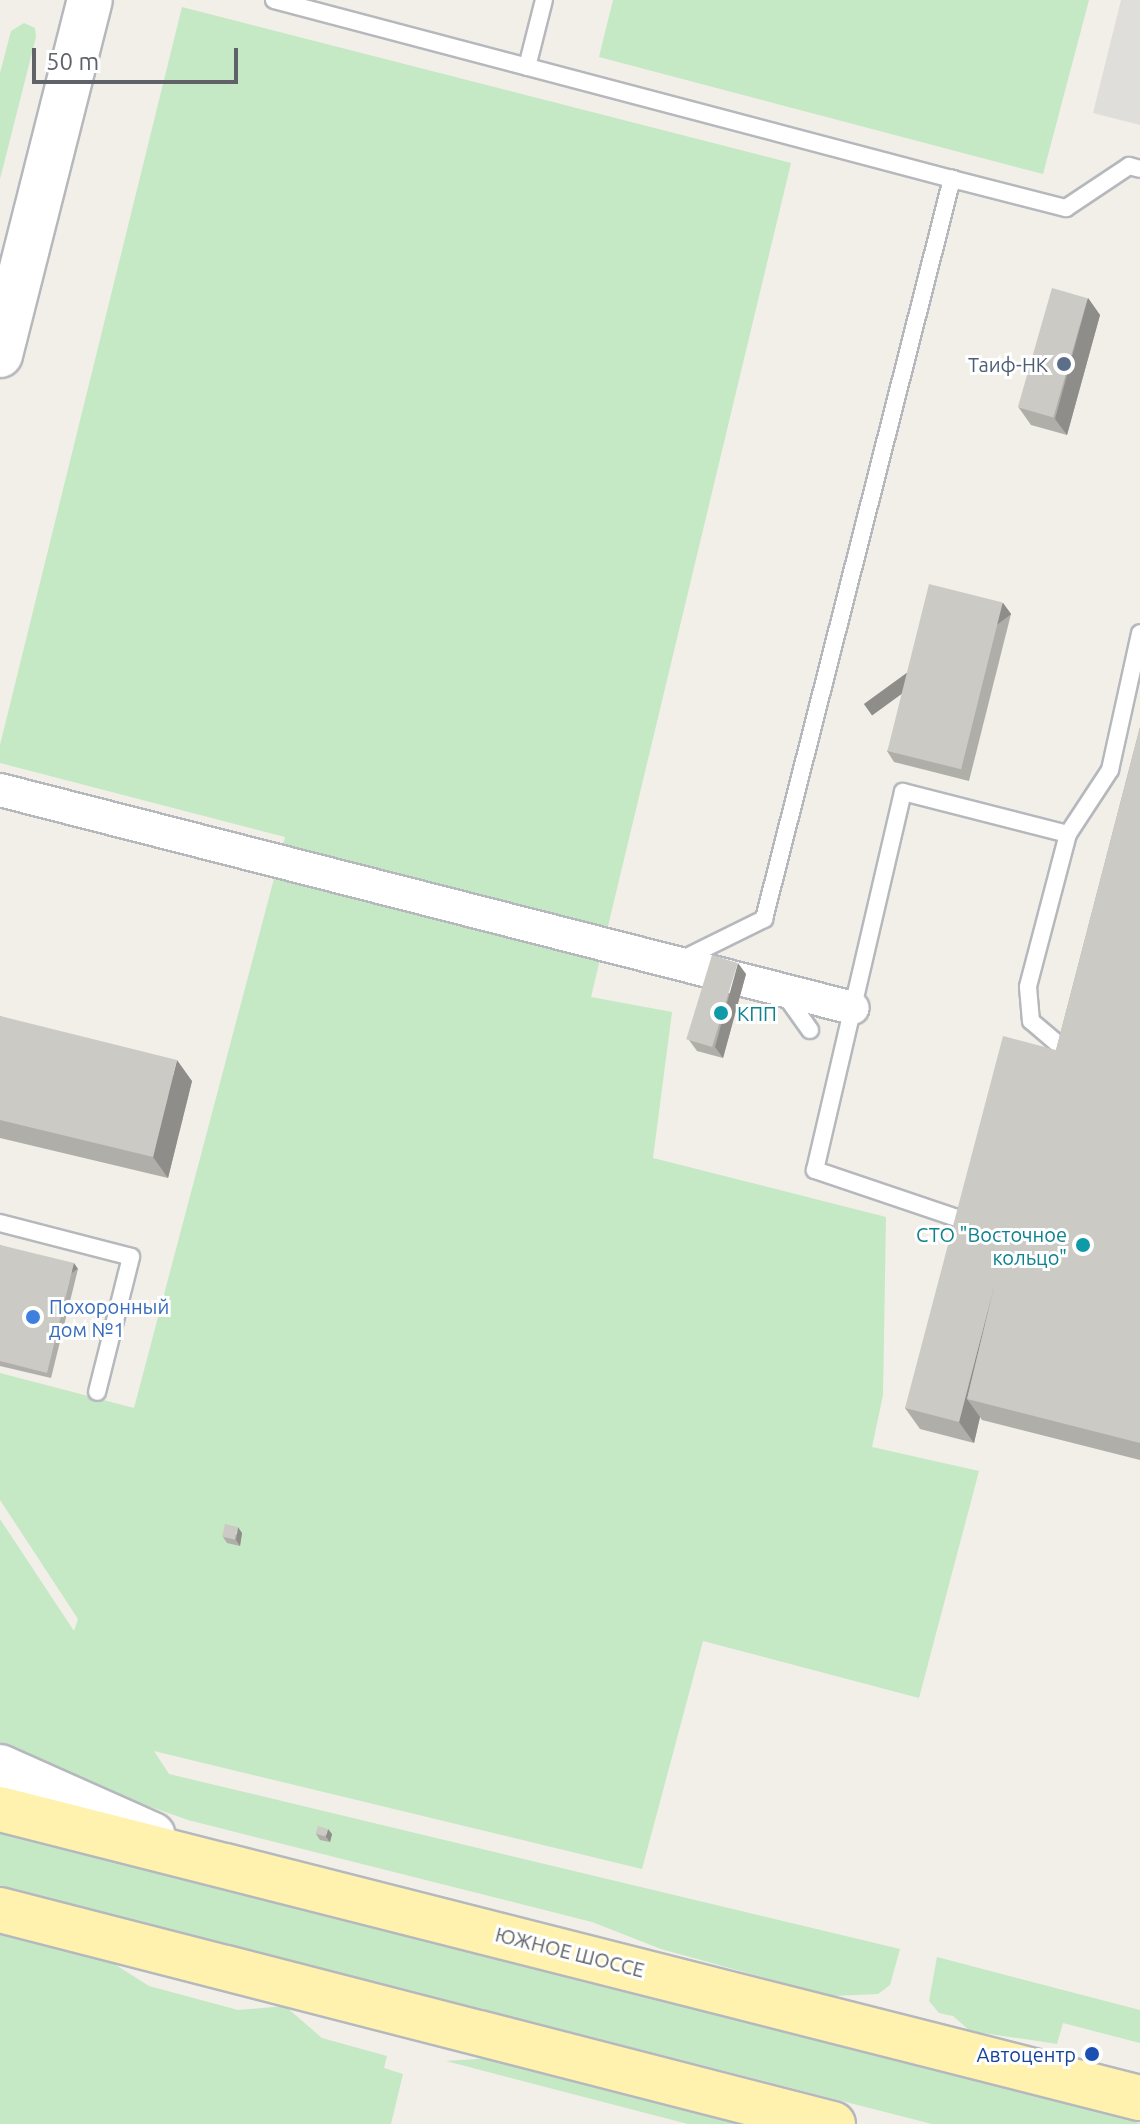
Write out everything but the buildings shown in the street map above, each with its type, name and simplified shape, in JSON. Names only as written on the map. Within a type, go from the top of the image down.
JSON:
[{"type":"main road","points":[[0,355],[90,0]]},
{"type":"main road","points":[[0,1767],[164,1840],[296,1884]]},
{"type":"main road","name":"ЮЖНОЕ ШОССЕ","points":[[0,1809],[1140,2098]]},
{"type":"main road","points":[[0,1910],[833,2124]]},
{"type":"street","points":[[0,790],[853,1008]]},
{"type":"lane","points":[[274,0],[1066,208],[1129,166],[1140,169]]},
{"type":"lane","points":[[527,67],[544,0]]},
{"type":"lane","points":[[676,963],[764,919],[952,179]]},
{"type":"lane","points":[[1064,1049],[1031,1021],[1028,987],[1068,834],[1110,770],[1140,633]]},
{"type":"lane","points":[[957,1218],[815,1170],[903,792],[1068,834]]},
{"type":"lane","points":[[782,990],[810,1030]]},
{"type":"lane","points":[[0,1223],[131,1257],[97,1392]]},
{"type":"shaded area","points":[[1121,0],[1140,0],[1140,125],[1093,113]]},
{"type":"green space","points":[[613,0],[1089,0],[1043,174],[599,57]]},
{"type":"green space","points":[[182,7],[791,163],[591,997],[672,1012],[653,1158],[886,1217],[883,1395],[872,1447],[979,1471],[919,1698],[703,1641],[642,1869],[154,1751],[169,1774],[900,1949],[890,1985],[878,1994],[831,1996],[661,1949],[592,1922],[188,1820],[0,1754],[0,1519],[74,1631],[78,1619],[0,1500],[0,1373],[134,1408],[285,837],[0,763],[0,745]]},
{"type":"green space","points":[[24,23],[35,28],[36,37],[0,179],[0,73],[11,31]]},
{"type":"green space","points":[[0,1832],[1140,2124],[932,2124],[0,1886]]},
{"type":"green space","points":[[0,1931],[105,1958],[149,1986],[238,2010],[285,2006],[322,2038],[387,2056],[384,2068],[403,2074],[391,2124],[0,2124]]},
{"type":"green space","points":[[937,1957],[1140,2010],[1140,2043],[1063,2023],[1057,2044],[970,2031],[953,2016],[939,2013],[929,2001]]},
{"type":"green space","points":[[491,2058],[757,2124],[688,2124],[446,2061]]},
{"type":"place","name":"Таиф-НК","points":[[1064,364]]},
{"type":"place","name":"КПП","points":[[721,1013]]},
{"type":"place","name":"СТО \"Восточное кольцо\"","points":[[1083,1245]]},
{"type":"place","name":"Похоронный дом №1","points":[[33,1317]]},
{"type":"place","name":"Автоцентр","points":[[1092,2054]]}]
